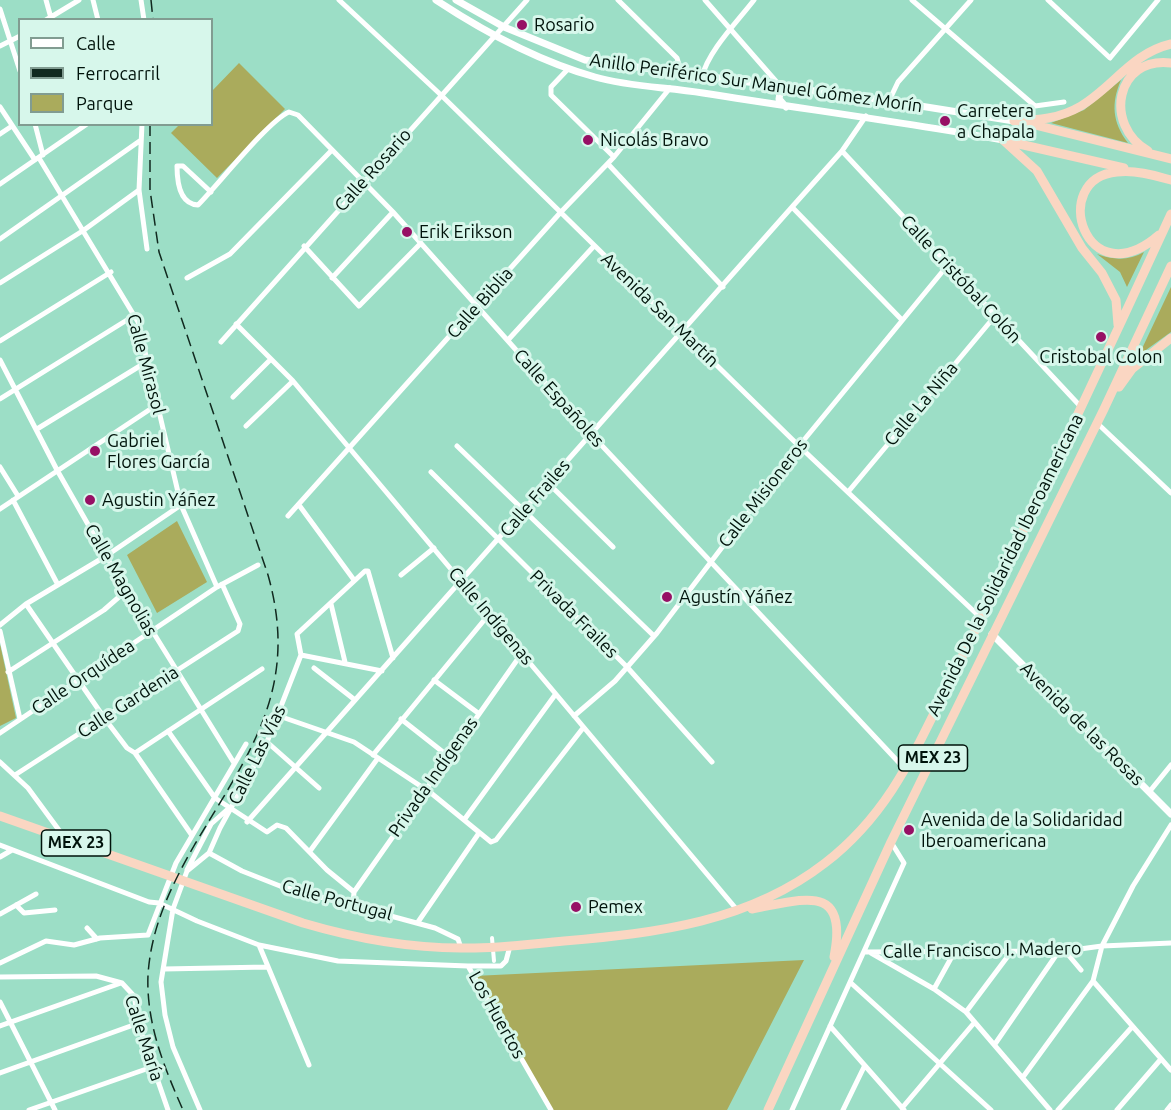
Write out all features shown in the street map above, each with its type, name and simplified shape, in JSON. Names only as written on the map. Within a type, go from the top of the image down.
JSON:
[{"type":"highway","points":[[1014,121],[1044,120],[1082,106],[1137,58],[1171,44]]},
{"type":"highway","points":[[1155,156],[1138,146],[1128,135],[1121,120],[1120,105],[1124,88],[1133,75],[1148,65],[1171,63]]},
{"type":"highway","name":"Anillo Periférico Sur Manuel Gómez Morín","points":[[1014,121],[1169,159]]},
{"type":"highway","points":[[1003,140],[1038,171],[1082,248],[1102,273],[1116,300],[1118,330]]},
{"type":"highway","name":"Anillo Periférico Sur Manuel Gómez Morín","points":[[1003,140],[1171,180]]},
{"type":"highway","points":[[1138,171],[1101,177],[1084,194],[1080,206],[1080,220],[1084,233],[1095,246],[1108,253],[1131,254],[1146,247],[1163,232]]},
{"type":"highway","name":"Avenida De la Solidaridad Iberoamericana","points":[[67,840],[338,933],[376,940],[462,948],[511,946],[651,932],[708,921],[739,912],[808,875],[836,854],[879,812],[905,769],[982,619],[1171,214]]},
{"type":"highway","name":"Avenida De la Solidaridad Iberoamericana","points":[[768,1110],[891,842],[1097,423],[1171,266]]},
{"type":"highway","points":[[1104,408],[1132,369],[1171,338]]},
{"type":"highway","name":"MEX 23","points":[[0,816],[67,840]]},
{"type":"highway","points":[[739,912],[805,899],[824,903],[832,910],[837,927],[831,971]]},
{"type":"street","points":[[46,0],[50,18]]},
{"type":"street","points":[[52,18],[79,0]]},
{"type":"street","points":[[93,0],[98,18]]},
{"type":"street","points":[[141,0],[144,18]]},
{"type":"street","name":"Avenida San Martín","points":[[339,0],[441,95],[681,332],[982,619]]},
{"type":"street","name":"Anillo Periférico Sur Manuel Gómez Morín","points":[[436,0],[495,36],[568,69],[620,84],[670,88],[786,107],[866,116],[1003,140]]},
{"type":"street","name":"Anillo Periférico Sur Manuel Gómez Morín","points":[[456,0],[504,27],[585,60],[682,75],[889,101],[1014,121]]},
{"type":"street","name":"Calle Rosario","points":[[221,342],[304,246],[527,0]]},
{"type":"street","points":[[618,0],[677,58],[682,75]]},
{"type":"street","points":[[705,0],[782,87],[778,96],[786,107]]},
{"type":"street","points":[[702,77],[704,69],[730,30],[754,0]]},
{"type":"street","points":[[912,0],[1035,106],[1064,102]]},
{"type":"street","points":[[889,101],[898,82],[971,0]]},
{"type":"street","points":[[1048,0],[1110,58],[1158,0]]},
{"type":"street","points":[[0,9],[18,64]]},
{"type":"street","points":[[0,46],[18,37]]},
{"type":"street","points":[[568,69],[551,87],[551,94],[614,157]]},
{"type":"street","name":"Calle Biblia","points":[[288,516],[560,213],[608,164],[670,88]]},
{"type":"street","name":"Calle Mirasol","points":[[0,107],[12,126],[39,158],[111,272],[135,315],[148,361],[181,505],[220,585],[236,611],[241,628]]},
{"type":"street","name":"Calle Españoles","points":[[211,192],[183,166],[177,166],[178,188],[194,205],[198,205],[211,192],[276,122],[289,112],[298,116],[393,212],[591,434],[905,769]]},
{"type":"street","name":"Calle Frailes","points":[[247,822],[295,765],[382,671],[842,151],[866,116]]},
{"type":"street","points":[[0,134],[12,126]]},
{"type":"street","points":[[34,126],[39,158]]},
{"type":"street","points":[[0,184],[83,126]]},
{"type":"street","points":[[142,126],[139,190],[147,249]]},
{"type":"street","points":[[0,239],[141,140]]},
{"type":"street","points":[[187,278],[230,254],[332,151]]},
{"type":"street","name":"Calle Cristóbal Colón","points":[[842,151],[1081,407]]},
{"type":"street","points":[[608,164],[723,286]]},
{"type":"street","points":[[0,283],[84,230],[139,190]]},
{"type":"street","points":[[792,207],[902,320]]},
{"type":"street","points":[[332,278],[393,212]]},
{"type":"street","points":[[304,246],[358,306],[421,243]]},
{"type":"street","points":[[508,340],[594,246]]},
{"type":"street","name":"Calle Misioneros","points":[[574,716],[627,668],[654,636],[799,446],[948,266]]},
{"type":"street","points":[[0,341],[111,272]]},
{"type":"street","points":[[0,399],[135,315]]},
{"type":"street","name":"Calle La Niña","points":[[848,492],[995,316]]},
{"type":"street","name":"Calle Indígenas","points":[[237,324],[293,381],[739,912]]},
{"type":"street","points":[[233,397],[271,359]]},
{"type":"street","name":"Calle Magnolias","points":[[0,360],[57,470],[106,556],[234,763]]},
{"type":"street","points":[[37,429],[148,361]]},
{"type":"street","points":[[246,426],[293,381]]},
{"type":"street","points":[[0,509],[158,404]]},
{"type":"street","points":[[1097,423],[1171,493]]},
{"type":"street","points":[[457,446],[654,636]]},
{"type":"street","points":[[0,467],[58,585]]},
{"type":"street","name":"Privada Frailes","points":[[431,471],[627,668],[712,762]]},
{"type":"street","points":[[548,483],[613,547]]},
{"type":"street","points":[[0,625],[26,604],[106,556],[181,505]]},
{"type":"street","points":[[298,505],[354,580]]},
{"type":"street","points":[[401,575],[434,548]]},
{"type":"street","name":"Calle Orquídea","points":[[0,733],[220,585],[258,565]]},
{"type":"street","points":[[345,662],[331,604],[365,571],[371,574],[393,658]]},
{"type":"street","points":[[8,672],[104,610],[127,590]]},
{"type":"street","points":[[26,604],[105,719],[127,748],[135,753],[191,834]]},
{"type":"street","name":"Calle Las Vías","points":[[209,853],[279,716],[301,656],[297,633],[331,604]]},
{"type":"street","points":[[310,851],[401,719],[490,613]]},
{"type":"street","name":"Calle Gardenia","points":[[15,775],[105,719],[241,628]]},
{"type":"street","points":[[0,631],[20,719]]},
{"type":"street","name":"Avenida de las Rosas","points":[[992,634],[1171,814]]},
{"type":"street","name":"Privada Indígenas","points":[[353,904],[354,892],[424,789],[522,653]]},
{"type":"street","points":[[301,656],[345,662],[382,671]]},
{"type":"street","points":[[314,668],[355,700]]},
{"type":"street","points":[[135,753],[262,669]]},
{"type":"street","points":[[434,680],[478,713]]},
{"type":"street","points":[[464,820],[555,695]]},
{"type":"street","points":[[279,716],[354,742],[424,789],[479,833],[494,841],[583,728]]},
{"type":"street","points":[[401,719],[448,756]]},
{"type":"street","points":[[168,731],[215,798],[247,822],[267,832],[281,825],[327,870],[354,892]]},
{"type":"street","points":[[267,742],[320,788]]},
{"type":"street","name":"Calle Las Vías","points":[[97,939],[148,935],[159,903],[191,834],[246,744]]},
{"type":"street","points":[[0,762],[15,775],[67,840]]},
{"type":"street","points":[[1150,791],[1171,765]]},
{"type":"street","points":[[200,1110],[173,1047],[161,982],[173,909],[187,871],[211,824],[230,808]]},
{"type":"street","points":[[1023,1077],[1093,981],[1102,946],[1133,886],[1171,825]]},
{"type":"street","points":[[418,922],[479,833]]},
{"type":"street","points":[[792,1110],[851,982],[868,952],[904,863],[891,842]]},
{"type":"street","points":[[0,845],[149,902],[159,903],[259,945],[338,961],[468,966]]},
{"type":"street","points":[[0,857],[12,850]]},
{"type":"street","points":[[187,871],[209,853]]},
{"type":"street","name":"Calle Portugal","points":[[209,853],[242,872],[280,886],[418,922],[458,939],[462,948]]},
{"type":"street","points":[[0,914],[36,894]]},
{"type":"street","points":[[16,905],[24,913],[55,910]]},
{"type":"street","points":[[0,963],[46,941],[74,945],[97,939],[87,928]]},
{"type":"street","points":[[492,938],[494,961]]},
{"type":"street","name":"Calle Francisco I. Madero","points":[[868,952],[1062,951],[1102,946],[1171,943]]},
{"type":"street","points":[[259,945],[309,1065]]},
{"type":"street","name":"Los Huertos","points":[[511,946],[506,961],[501,966],[468,966],[551,1110]]},
{"type":"street","points":[[934,989],[955,951]]},
{"type":"street","points":[[995,1044],[1062,951],[1081,970]]},
{"type":"street","points":[[868,952],[934,989],[966,1012],[1050,1110]]},
{"type":"street","points":[[966,1012],[1011,952]]},
{"type":"street","points":[[164,969],[267,967]]},
{"type":"street","name":"Calle María","points":[[0,977],[96,976],[122,982],[134,996],[139,1023],[167,1108]]},
{"type":"street","points":[[1093,981],[1171,1070]]},
{"type":"street","points":[[0,1026],[122,982]]},
{"type":"street","points":[[851,982],[991,1110]]},
{"type":"street","points":[[0,1002],[55,1110]]},
{"type":"street","points":[[0,1072],[31,1063],[139,1023]]},
{"type":"street","points":[[830,1026],[903,1109],[939,1062],[974,1023]]},
{"type":"street","points":[[1058,1110],[1132,1027]]},
{"type":"street","points":[[1117,1110],[1161,1059]]},
{"type":"street","points":[[29,1110],[152,1067]]},
{"type":"street","points":[[843,1110],[864,1067]]},
{"type":"street","points":[[1167,1110],[1171,1105]]},
{"type":"street","points":[[159,1110],[167,1108]]},
{"type":"green space","points":[[239,63],[285,109],[217,178],[171,133],[178,126],[213,126],[213,90]]},
{"type":"green space","points":[[1121,80],[1115,112],[1119,128],[1128,143],[1051,123],[1084,110]]},
{"type":"green space","points":[[1144,252],[1127,287],[1120,272],[1097,254],[1121,259]]},
{"type":"green space","points":[[1171,287],[1171,332],[1139,355]]},
{"type":"green space","points":[[177,521],[207,582],[157,613],[127,555]]},
{"type":"green space","points":[[0,644],[16,718],[0,726]]},
{"type":"green space","points":[[804,960],[727,1110],[551,1110],[474,976]]},
{"type":"railway","points":[[151,0],[153,18]]},
{"type":"railway","points":[[150,126],[150,190],[159,252],[268,575],[276,615],[278,652],[273,686],[264,717],[251,748],[178,875],[153,940],[148,975],[150,1010],[163,1061],[183,1110]]},
{"type":"place","name":"Rosario","points":[[522,25]]},
{"type":"place","name":"Carretera a Chapala","points":[[945,121]]},
{"type":"place","name":"Nicolás Bravo","points":[[588,140]]},
{"type":"place","name":"Erik Erikson","points":[[407,232]]},
{"type":"place","name":"Cristobal Colon","points":[[1101,337]]},
{"type":"place","name":"Gabriel Flores García","points":[[95,451]]},
{"type":"place","name":"Agustin Yáñez","points":[[90,500]]},
{"type":"place","name":"Agustín Yáñez","points":[[667,597]]},
{"type":"place","name":"Avenida de la Solidaridad Iberoamericana","points":[[909,830]]},
{"type":"place","name":"Pemex","points":[[576,907]]}]
